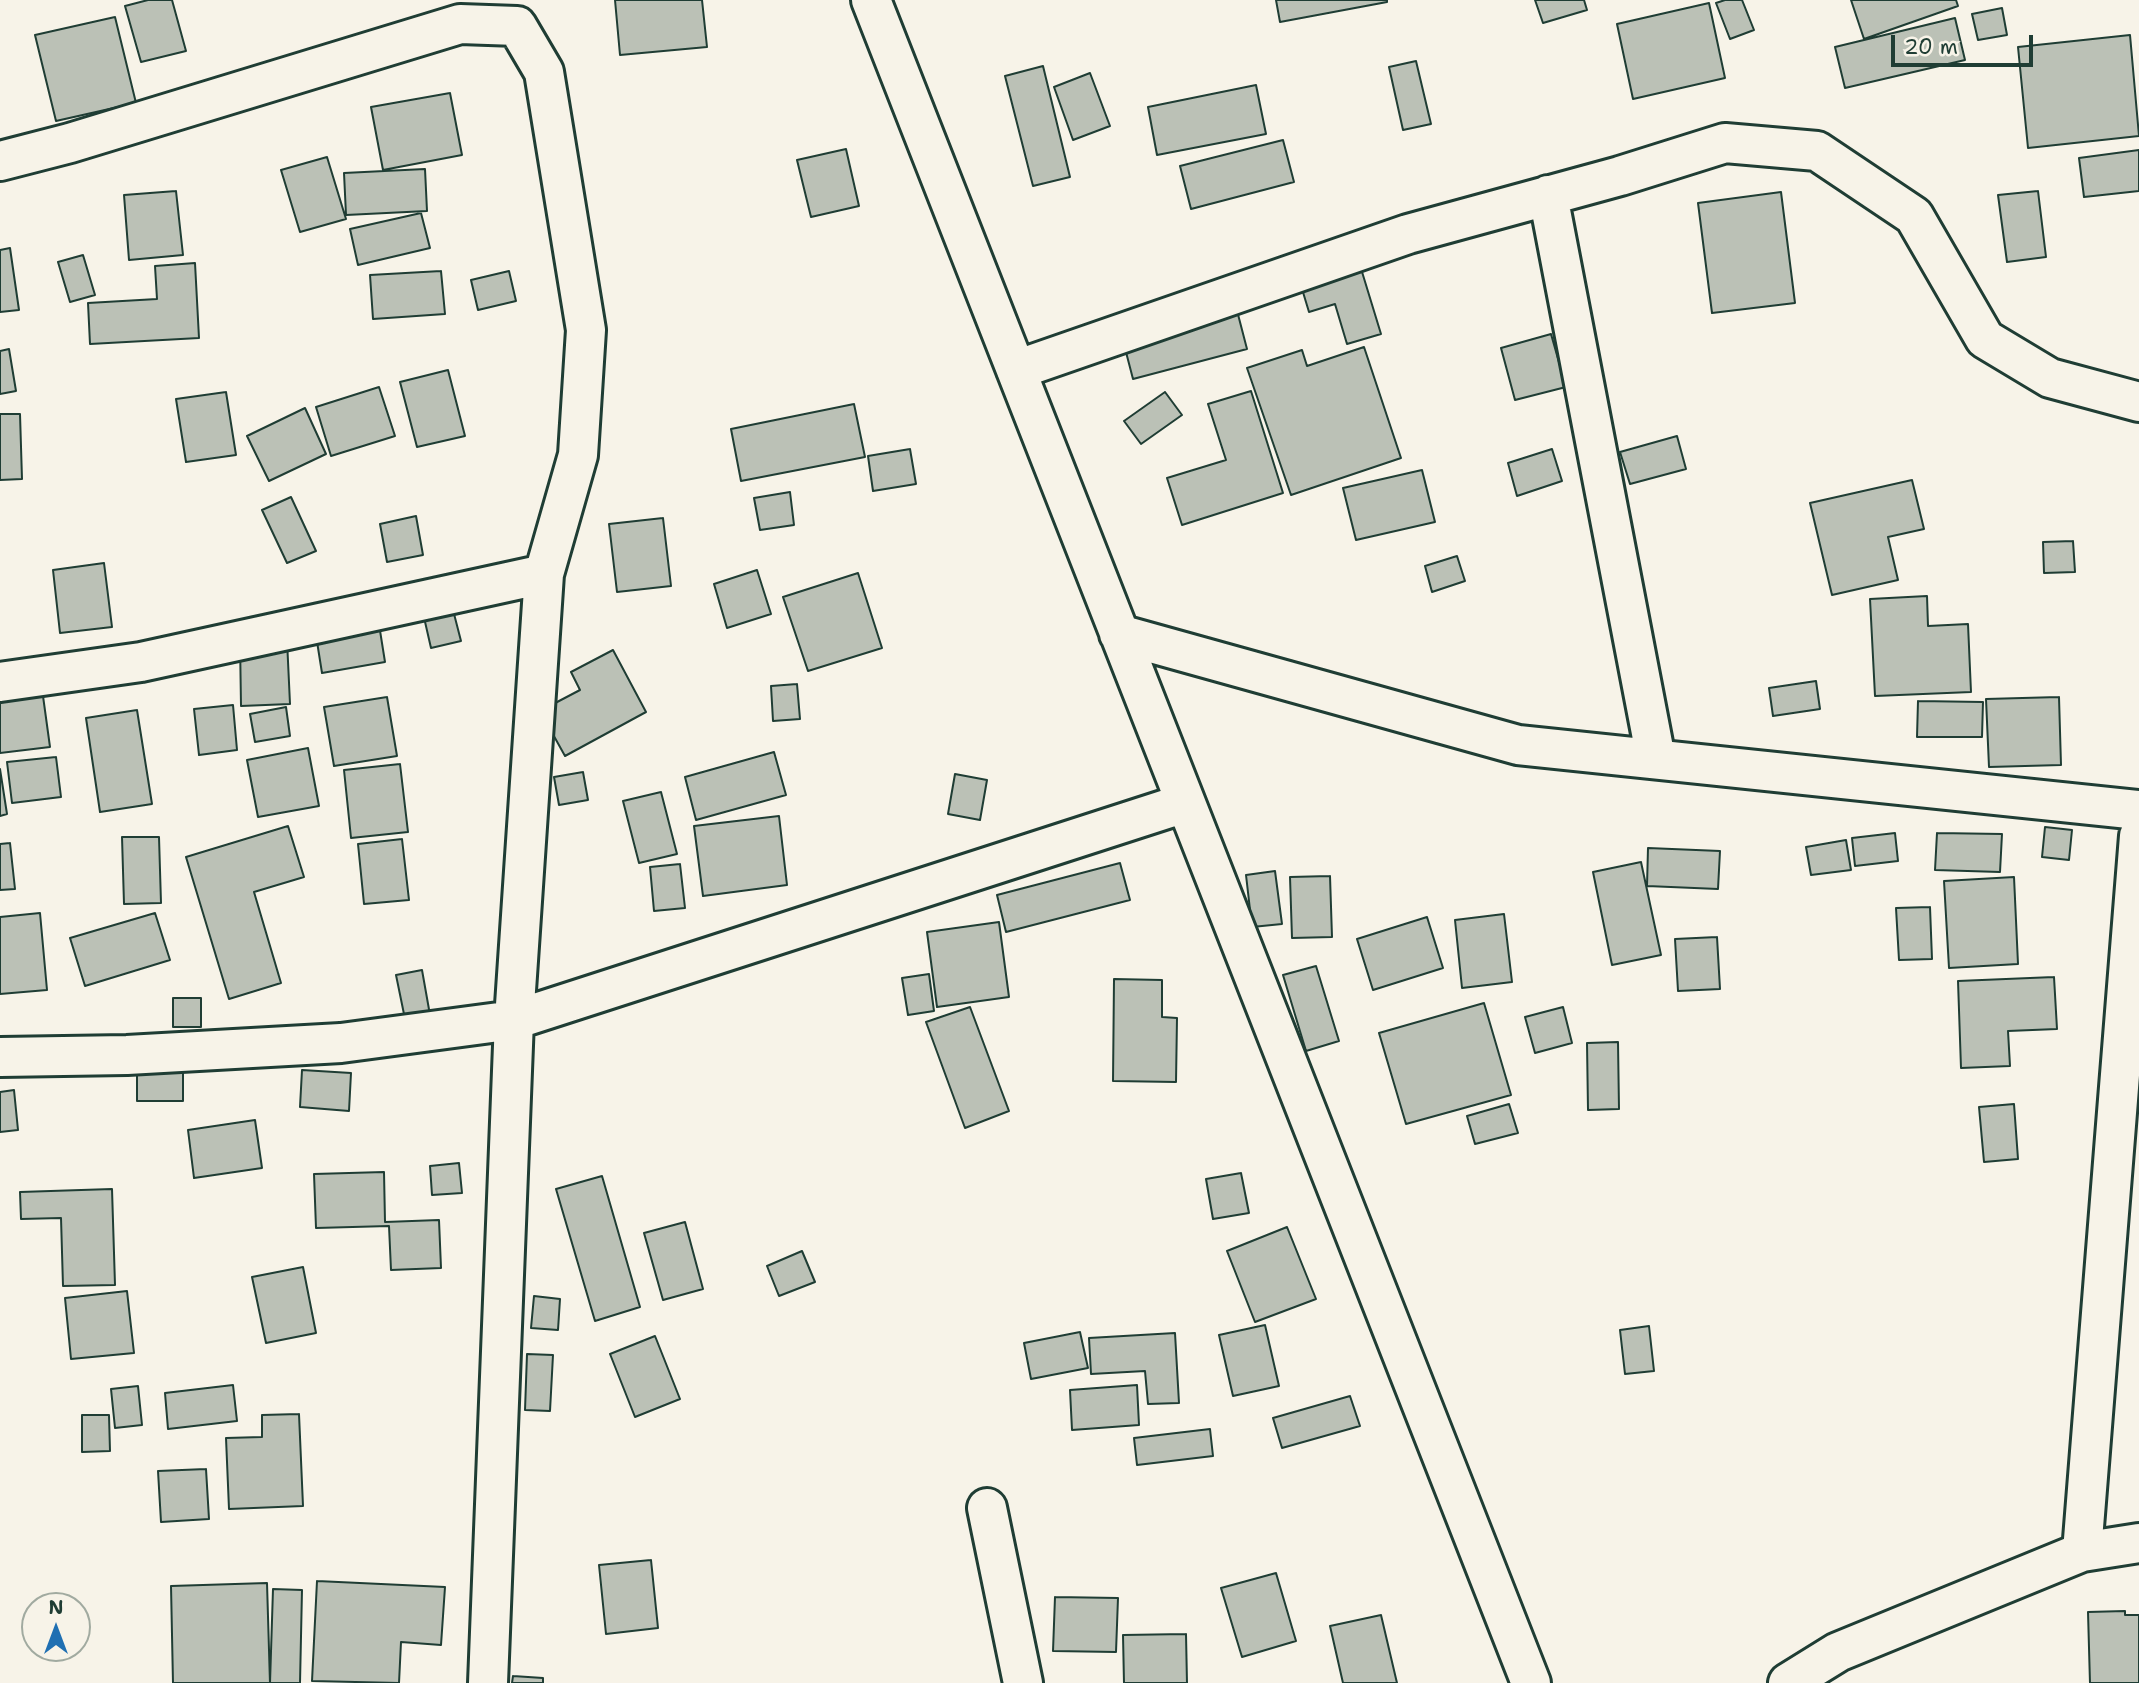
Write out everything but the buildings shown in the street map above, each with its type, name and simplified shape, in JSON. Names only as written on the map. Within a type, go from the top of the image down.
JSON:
[{"type":"street","points":[[871,0],[1531,1683]]},
{"type":"street","points":[[0,161],[83,139],[460,24],[517,26],[544,72],[586,330],[578,455],[544,574],[514,1020],[488,1683]]},
{"type":"street","points":[[1016,370],[1408,234],[1725,143],[1817,151],[1914,216],[1986,339],[2050,378],[2139,402]]},
{"type":"street","points":[[1548,195],[1656,759]]},
{"type":"street","points":[[0,682],[141,662],[544,574]]},
{"type":"street","points":[[1119,634],[1518,745],[2139,810]]},
{"type":"street","points":[[0,1057],[127,1055],[341,1043],[514,1020],[1185,803]]},
{"type":"street","points":[[2082,1552],[2128,1100],[2139,836]]},
{"type":"street","points":[[987,1508],[1023,1683]]},
{"type":"street","points":[[1788,1683],[1838,1652],[2082,1552],[2139,1543]]}]
